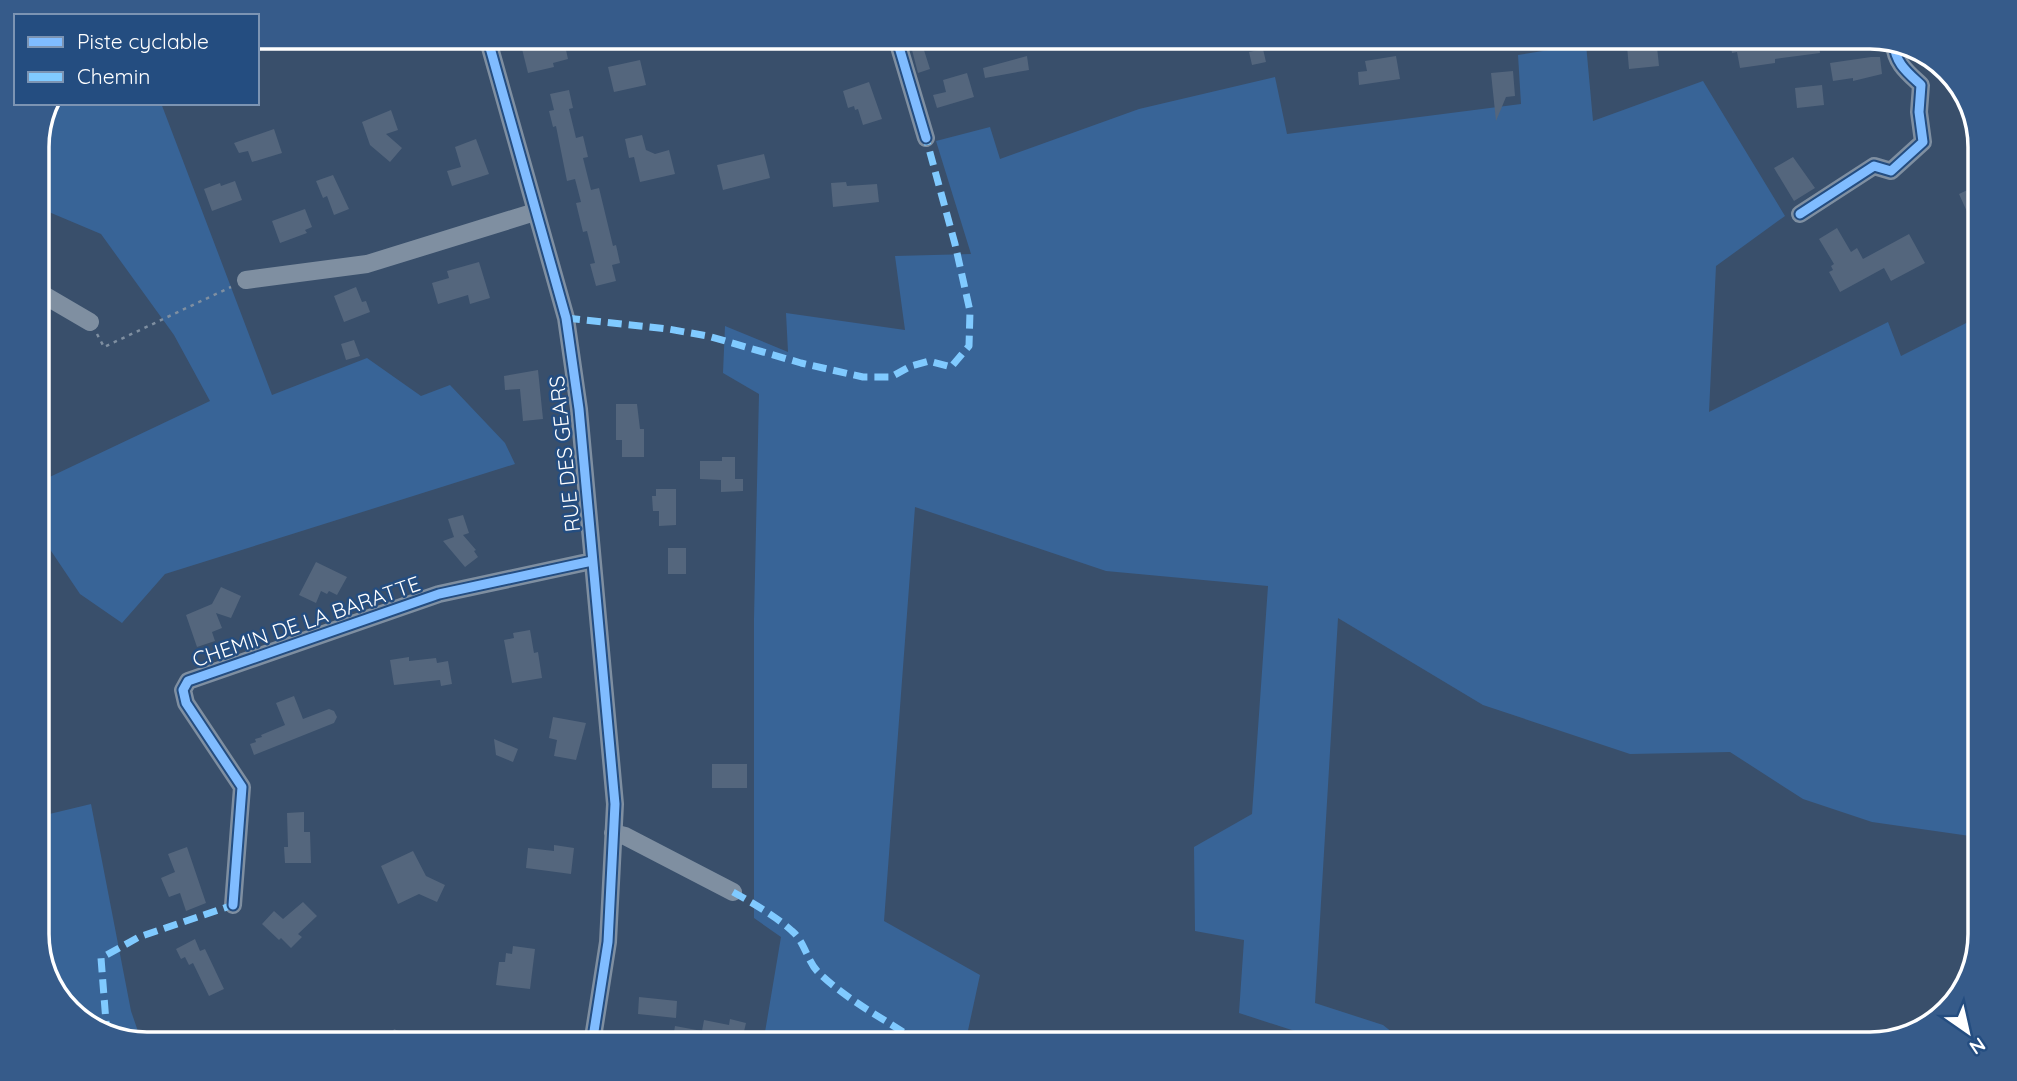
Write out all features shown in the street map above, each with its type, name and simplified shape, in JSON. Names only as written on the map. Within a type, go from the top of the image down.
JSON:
[{"type":"street","name":"RUE DES GEARS","points":[[490,49],[566,318],[579,409],[615,804],[608,942],[594,1032]]},
{"type":"street","points":[[900,49],[926,138]]},
{"type":"street","points":[[1800,214],[1874,166],[1891,171],[1923,142],[1919,112],[1921,85],[1901,67],[1895,52]]},
{"type":"street","points":[[246,280],[367,264],[536,212]]},
{"type":"street","points":[[49,297],[90,321]]},
{"type":"street","name":"CHEMIN DE LA BARATTE","points":[[233,905],[242,787],[186,703],[183,690],[188,681],[439,594],[592,561]]},
{"type":"street","points":[[613,833],[625,836],[733,892]]},
{"type":"path","points":[[90,321],[104,347],[246,280]]},
{"type":"shaded area","points":[[1555,49],[1586,49],[1593,121],[1703,81],[1785,216],[1716,266],[1709,412],[1888,322],[1901,356],[1968,322],[1968,836],[1872,822],[1803,799],[1730,752],[1630,754],[1483,705],[1338,618],[1315,1003],[1383,1025],[1392,1032],[1298,1032],[1239,1013],[1244,940],[1195,931],[1194,847],[1252,814],[1268,586],[1106,571],[915,507],[884,921],[980,975],[968,1032],[765,1032],[781,937],[754,918],[754,619],[759,394],[723,373],[725,326],[788,352],[786,313],[905,330],[895,256],[971,254],[936,141],[990,127],[1000,159],[1139,109],[1275,77],[1287,134],[1521,104],[1518,55]]},
{"type":"shaded area","points":[[59,105],[162,105],[272,395],[367,358],[421,396],[450,385],[505,443],[515,464],[165,574],[122,623],[80,594],[49,548],[49,477],[210,401],[174,335],[101,234],[49,212],[49,141],[56,110]]},
{"type":"shaded area","points":[[91,804],[131,1011],[138,1031],[104,1022],[82,1008],[73,999],[54,965],[49,940],[49,814]]},
{"type":"building","points":[[522,49],[566,49],[568,59],[553,63],[554,67],[528,73]]},
{"type":"building","points":[[924,49],[930,69],[918,73],[912,50]]},
{"type":"building","points":[[1263,49],[1266,62],[1252,65],[1249,52]]},
{"type":"building","points":[[1627,49],[1657,49],[1659,66],[1629,69]]},
{"type":"building","points":[[1731,49],[1820,49],[1820,53],[1775,59],[1775,63],[1740,68],[1737,52],[1732,53]]},
{"type":"building","points":[[1027,56],[1029,70],[985,78],[983,68]]},
{"type":"building","points":[[1396,56],[1400,79],[1359,85],[1358,72],[1367,71],[1365,61]]},
{"type":"building","points":[[1880,57],[1882,74],[1853,81],[1853,78],[1833,81],[1830,63]]},
{"type":"building","points":[[640,60],[646,85],[614,92],[608,67]]},
{"type":"building","points":[[1513,71],[1515,96],[1506,97],[1496,121],[1491,73]]},
{"type":"building","points":[[967,73],[974,97],[937,108],[933,95],[946,92],[943,80]]},
{"type":"building","points":[[869,82],[882,119],[863,125],[858,109],[855,110],[854,106],[848,108],[843,91]]},
{"type":"building","points":[[1822,85],[1824,105],[1797,108],[1795,88]]},
{"type":"building","points":[[569,90],[573,108],[569,109],[576,138],[583,136],[588,157],[583,158],[591,190],[599,188],[613,246],[616,245],[620,263],[612,265],[616,281],[596,286],[590,264],[595,263],[576,203],[581,202],[575,179],[567,181],[556,126],[553,127],[549,111],[554,110],[550,94]]},
{"type":"building","points":[[391,110],[398,130],[386,134],[402,148],[390,162],[370,145],[362,122]]},
{"type":"building","points":[[274,129],[282,153],[252,162],[248,151],[239,153],[234,143]]},
{"type":"building","points":[[642,135],[646,150],[655,154],[669,150],[675,174],[640,182],[634,157],[629,158],[625,139]]},
{"type":"building","points":[[476,139],[489,174],[452,186],[447,171],[461,167],[455,147]]},
{"type":"building","points":[[764,154],[770,178],[723,190],[717,165]]},
{"type":"building","points":[[1793,157],[1815,188],[1794,201],[1774,168]]},
{"type":"building","points":[[333,175],[349,209],[334,215],[327,196],[323,198],[316,181]]},
{"type":"building","points":[[235,181],[242,200],[212,211],[204,189]]},
{"type":"building","points":[[846,182],[847,186],[877,184],[879,202],[833,207],[831,183]]},
{"type":"building","points":[[1968,190],[1968,214],[1959,194]]},
{"type":"building","points":[[305,209],[312,227],[305,230],[307,233],[280,243],[272,221]]},
{"type":"building","points":[[1837,228],[1851,252],[1857,248],[1863,259],[1909,234],[1925,263],[1891,281],[1884,268],[1840,292],[1829,272],[1833,270],[1831,266],[1834,264],[1819,239]]},
{"type":"building","points":[[479,262],[490,298],[470,304],[468,295],[438,304],[432,283],[449,278],[447,271]]},
{"type":"building","points":[[356,287],[370,312],[344,322],[334,296]]},
{"type":"building","points":[[354,340],[360,356],[346,360],[341,344]]},
{"type":"building","points":[[538,370],[543,419],[523,421],[520,389],[505,390],[504,376]]},
{"type":"building","points":[[616,404],[637,404],[640,429],[644,429],[644,457],[622,457],[622,440],[616,440]]},
{"type":"building","points":[[722,457],[735,457],[735,479],[743,479],[743,491],[721,492],[721,480],[700,479],[700,461],[722,461]]},
{"type":"building","points":[[656,489],[676,489],[676,525],[659,526],[659,511],[653,511],[652,496],[656,496]]},
{"type":"building","points":[[463,515],[469,533],[463,535],[476,550],[474,551],[478,557],[465,567],[443,541],[454,537],[448,519]]},
{"type":"building","points":[[668,548],[686,548],[686,574],[668,574]]},
{"type":"building","points":[[316,562],[347,577],[337,595],[321,591],[316,603],[299,595]]},
{"type":"building","points":[[221,587],[241,596],[231,618],[216,613],[222,628],[212,632],[215,641],[197,647],[186,615],[212,604]]},
{"type":"building","points":[[530,630],[534,653],[538,652],[542,678],[512,683],[504,640],[514,638],[513,633]]},
{"type":"building","points":[[409,657],[409,661],[436,658],[437,663],[448,661],[452,684],[441,686],[440,680],[394,685],[390,660]]},
{"type":"building","points":[[294,696],[303,719],[329,709],[334,711],[337,717],[334,723],[254,755],[250,744],[256,742],[255,739],[285,725],[276,703]]},
{"type":"building","points":[[553,717],[586,723],[576,760],[554,756],[557,740],[549,738]]},
{"type":"building","points":[[494,739],[518,749],[513,762],[496,755]]},
{"type":"building","points":[[712,764],[747,764],[747,788],[712,788]]},
{"type":"building","points":[[304,812],[304,832],[310,832],[311,863],[285,863],[284,847],[288,847],[287,813]]},
{"type":"building","points":[[554,845],[574,848],[571,874],[526,868],[528,848],[554,851]]},
{"type":"building","points":[[187,847],[206,903],[186,911],[180,893],[169,897],[161,878],[175,872],[168,854]]},
{"type":"building","points":[[413,851],[426,876],[445,885],[437,902],[419,894],[398,904],[381,866]]},
{"type":"building","points":[[303,902],[317,916],[298,934],[302,937],[291,948],[262,924],[274,911],[283,919]]},
{"type":"building","points":[[195,939],[200,951],[205,949],[224,989],[209,996],[193,963],[189,965],[185,957],[181,959],[176,949]]},
{"type":"building","points":[[513,946],[535,949],[530,989],[496,985],[499,962],[505,962],[506,953],[512,954]]},
{"type":"building","points":[[639,997],[677,1001],[676,1018],[638,1014]]},
{"type":"building","points":[[730,1019],[746,1023],[744,1032],[674,1032],[675,1026],[702,1031],[704,1020],[729,1025]]},
{"type":"marked path","points":[[566,318],[708,336],[801,363],[863,377],[891,377],[911,366],[929,361],[951,367],[969,346],[970,311],[926,138]]},
{"type":"marked path","points":[[733,892],[792,931],[800,940],[814,968],[830,983],[902,1032]]},
{"type":"marked path","points":[[106,1023],[101,958],[139,937],[233,905]]},
{"type":"cycle path","points":[[490,49],[566,318],[579,409],[615,804],[608,942],[594,1032]]},
{"type":"cycle path","points":[[900,49],[926,138]]},
{"type":"cycle path","points":[[1800,214],[1874,166],[1891,171],[1923,142],[1919,112],[1921,85],[1899,62],[1896,52]]},
{"type":"cycle path","points":[[233,905],[242,787],[186,703],[183,690],[188,681],[439,594],[592,561]]}]
